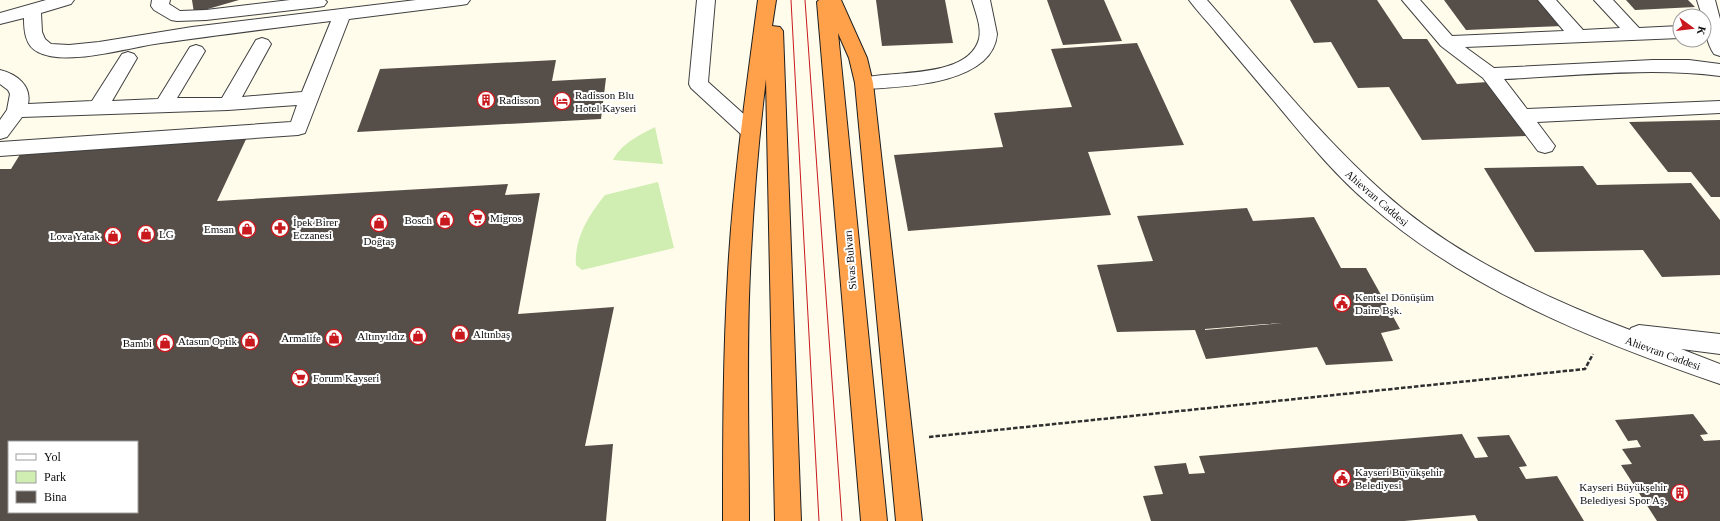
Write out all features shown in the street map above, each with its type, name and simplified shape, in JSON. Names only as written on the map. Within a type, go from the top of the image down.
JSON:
[{"type":"highway","points":[[736,521],[736,386],[739,273],[750,131],[767,0]]},
{"type":"highway","points":[[773,0],[788,521]]},
{"type":"highway","name":"Sivas Bulvarı","points":[[826,0],[874,521]]},
{"type":"highway","points":[[832,0],[858,58],[864,83],[909,521]]},
{"type":"street","points":[[0,19],[65,0]]},
{"type":"street","points":[[161,0],[160,6],[177,16],[206,15],[318,2]]},
{"type":"street","points":[[32,10],[35,40],[39,45],[47,49],[68,52],[154,38],[461,0]]},
{"type":"street","points":[[706,0],[698,84],[750,131]]},
{"type":"street","points":[[864,83],[904,80],[941,74],[954,71],[975,59],[982,51],[987,41],[988,32],[981,0]]},
{"type":"street","name":"Ahievran Caddesi","points":[[1198,0],[1334,158],[1357,182],[1384,206],[1433,243],[1490,278],[1534,300],[1606,332],[1720,374]]},
{"type":"street","points":[[1411,0],[1447,42],[1490,74],[1545,146]]},
{"type":"street","points":[[1547,0],[1578,36]]},
{"type":"street","points":[[1603,0],[1634,33]]},
{"type":"street","points":[[1706,0],[1714,41]]},
{"type":"street","points":[[0,149],[298,128],[342,14]]},
{"type":"street","points":[[1447,42],[1672,32]]},
{"type":"street","points":[[228,104],[262,44]]},
{"type":"street","points":[[164,105],[196,51]]},
{"type":"street","points":[[97,108],[128,58]]},
{"type":"street","points":[[1490,74],[1671,66],[1720,70]]},
{"type":"street","points":[[0,76],[12,82],[18,90],[20,100],[17,111],[0,132]]},
{"type":"street","points":[[17,111],[228,104],[310,98]]},
{"type":"street","points":[[1523,116],[1720,107]]},
{"type":"street","name":"Ahievran Caddesi","points":[[1606,332],[1720,344]]},
{"type":"path","points":[[900,440],[1585,369],[1606,332]]},
{"type":"green space","points":[[655,127],[663,164],[613,160],[626,144]]},
{"type":"green space","points":[[658,182],[674,248],[582,270],[576,265],[577,245],[580,236],[588,219],[605,195]]},
{"type":"building","points":[[192,0],[239,0],[194,13]]},
{"type":"building","points":[[876,0],[945,0],[953,43],[882,46]]},
{"type":"building","points":[[1047,0],[1104,0],[1122,41],[1063,45]]},
{"type":"building","points":[[1290,0],[1377,0],[1403,39],[1427,39],[1457,84],[1488,82],[1527,136],[1422,140],[1389,87],[1358,88],[1331,42],[1314,43]]},
{"type":"building","points":[[1444,0],[1541,0],[1563,26],[1466,30]]},
{"type":"building","points":[[1626,0],[1688,0],[1695,7],[1672,8],[1635,10]]},
{"type":"building","points":[[1137,43],[1184,145],[1088,152],[1111,215],[908,231],[894,155],[1003,147],[994,113],[1072,107],[1051,49]]},
{"type":"building","name":"Radisson","points":[[556,60],[552,81],[606,78],[601,119],[357,132],[380,69]]},
{"type":"building","points":[[1720,120],[1720,197],[1711,197],[1691,172],[1668,172],[1629,122]]},
{"type":"building","name":"Forum Kayseri","points":[[248,135],[217,201],[508,184],[505,195],[540,193],[518,314],[614,307],[585,446],[613,444],[606,521],[0,521],[0,169],[11,169],[24,148]]},
{"type":"building","points":[[1583,166],[1597,185],[1691,183],[1720,220],[1720,275],[1662,277],[1643,250],[1535,252],[1484,168]]},
{"type":"building","points":[[1247,208],[1253,221],[1314,217],[1341,268],[1366,268],[1400,329],[1381,333],[1393,361],[1326,365],[1317,347],[1206,359],[1195,330],[1117,332],[1097,265],[1153,261],[1137,216]],"holes":[[[1283,323],[1205,330],[1205,329]]]},
{"type":"building","name":"Kayseri Büyükşehir Belediyesi Spor Aş.","points":[[1693,414],[1708,434],[1700,435],[1704,441],[1720,440],[1720,521],[1657,521],[1621,465],[1632,464],[1622,449],[1641,447],[1637,440],[1628,441],[1615,420]]},
{"type":"building","name":"Kayseri Büyükşehir Belediyesi","points":[[1462,434],[1475,458],[1488,457],[1477,437],[1509,435],[1527,466],[1519,467],[1526,479],[1557,476],[1584,521],[1478,521],[1475,515],[1404,521],[1151,521],[1143,496],[1163,494],[1154,466],[1186,463],[1189,474],[1205,473],[1199,456]]},
{"type":"tram line","points":[[791,0],[819,521]]},
{"type":"tram line","points":[[805,0],[842,521]]},
{"type":"place","name":"Radisson","points":[[486,100]]},
{"type":"place","name":"Radisson Blu Hotel Kayseri","points":[[562,101]]},
{"type":"place","name":"Migros","points":[[477,218]]},
{"type":"place","name":"Bosch","points":[[445,220]]},
{"type":"place","name":"Doğtaş","points":[[379,223]]},
{"type":"place","name":"İpek Birer Eczanesi","points":[[280,228]]},
{"type":"place","name":"Emsan","points":[[247,229]]},
{"type":"place","name":"LG","points":[[146,234]]},
{"type":"place","name":"Lova Yatak","points":[[113,236]]},
{"type":"place","name":"Kentsel Dönüşüm Daire Bşk.","points":[[1342,303]]},
{"type":"place","name":"Altınbaş","points":[[460,334]]},
{"type":"place","name":"Altınyıldız","points":[[418,336]]},
{"type":"place","name":"Armalife","points":[[334,338]]},
{"type":"place","name":"Atasun Optik","points":[[250,341]]},
{"type":"place","name":"Bambi","points":[[165,343]]},
{"type":"place","name":"Forum Kayseri","points":[[300,378]]},
{"type":"place","name":"Kayseri Büyükşehir Belediyesi","points":[[1342,478]]},
{"type":"place","name":"Kayseri Büyükşehir Belediyesi Spor Aş.","points":[[1680,493]]}]
